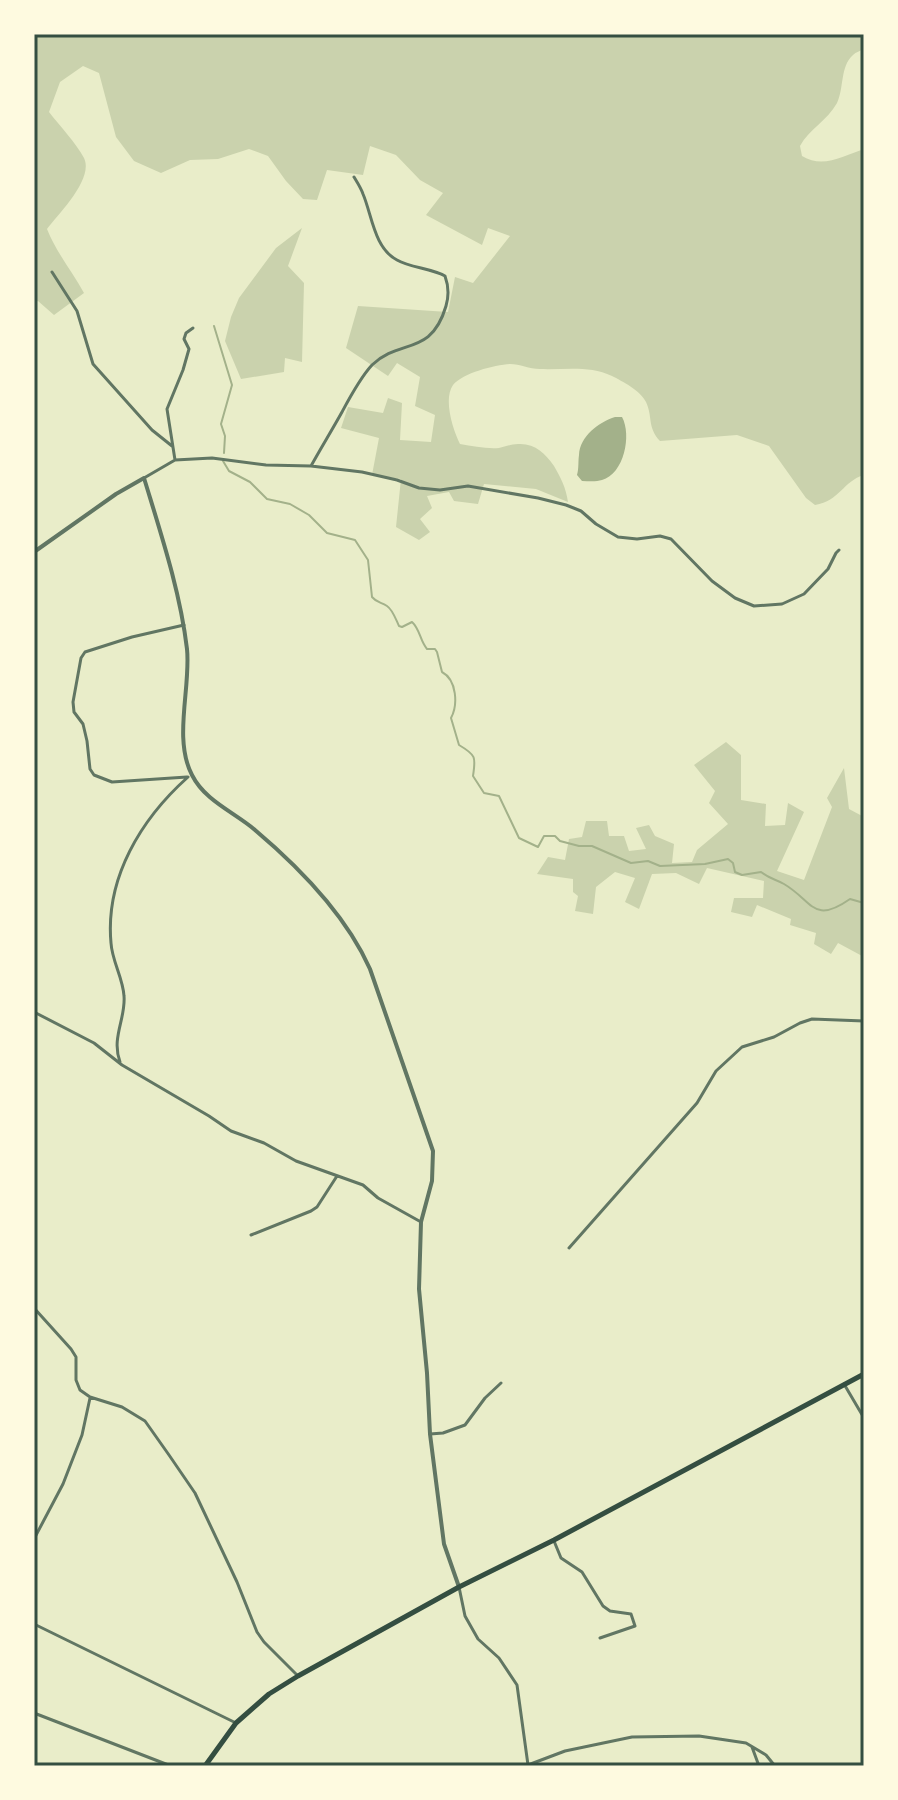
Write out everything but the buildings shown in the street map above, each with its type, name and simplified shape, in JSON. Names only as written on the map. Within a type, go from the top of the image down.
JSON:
[{"type":"main road","points":[[205,1766],[236,1723],[269,1694],[298,1676],[459,1587],[554,1540],[864,1374]]},
{"type":"street","points":[[311,466],[371,367],[395,351],[414,346],[431,335],[443,317],[449,297],[445,276],[398,261],[387,253],[354,177]]},
{"type":"street","points":[[52,272],[77,311],[93,364],[152,430],[172,446]]},
{"type":"street","points":[[175,460],[167,409],[189,349],[184,339],[193,328]]},
{"type":"street","points":[[34,552],[116,494],[175,460],[212,458],[362,472],[419,488],[440,490],[468,486],[566,505],[581,511],[618,537],[637,539],[660,536],[671,539],[712,581],[735,598],[754,606],[782,604],[804,594],[828,569],[839,550]]},
{"type":"street","points":[[144,478],[184,625],[187,654],[184,744],[189,776],[200,789],[255,829],[304,876],[351,931],[406,1069],[433,1151],[432,1181],[421,1222],[419,1289],[430,1434],[444,1544],[465,1616],[478,1639],[499,1658],[517,1685],[528,1765],[565,1751],[632,1737],[699,1736],[746,1743],[766,1755],[775,1766]]},
{"type":"street","points":[[184,625],[85,652],[81,658],[73,702],[74,712],[83,724],[90,769],[94,775],[112,782],[189,776]]},
{"type":"street","points":[[122,1065],[116,1043],[125,999],[111,949],[112,900],[118,877],[139,833],[168,794],[189,776]]},
{"type":"street","points":[[34,1012],[94,1043],[122,1065],[231,1131],[264,1143],[296,1161],[363,1185],[378,1198],[421,1222]]},
{"type":"street","points":[[569,1248],[697,1103],[716,1071],[742,1047],[774,1037],[812,1019],[864,1021]]},
{"type":"street","points":[[251,1235],[317,1207],[337,1176]]},
{"type":"street","points":[[34,1308],[76,1357],[76,1380],[80,1390],[90,1397],[122,1407],[145,1421],[195,1493],[257,1632],[298,1676]]},
{"type":"street","points":[[430,1434],[465,1425],[501,1383]]},
{"type":"street","points":[[844,1384],[864,1418]]},
{"type":"street","points":[[34,1539],[63,1484],[82,1435],[90,1397]]},
{"type":"street","points":[[554,1540],[561,1558],[582,1572],[603,1606],[633,1617],[635,1626],[600,1638]]},
{"type":"street","points":[[34,1624],[236,1723]]},
{"type":"street","points":[[34,1713],[171,1766]]},
{"type":"street","points":[[752,1746],[759,1766]]},
{"type":"shaded area","points":[[34,34],[864,34],[864,49],[853,55],[846,65],[837,103],[800,146],[802,156],[818,161],[833,160],[864,149],[864,475],[830,499],[815,505],[806,498],[769,446],[737,435],[660,441],[653,431],[644,398],[612,376],[586,369],[536,369],[503,365],[471,373],[453,385],[449,406],[460,444],[489,448],[518,444],[534,447],[554,466],[568,502],[536,489],[484,484],[478,504],[454,501],[449,492],[427,496],[432,508],[420,519],[430,532],[419,540],[396,527],[401,479],[372,475],[379,438],[341,428],[348,407],[383,413],[388,398],[402,403],[400,440],[431,442],[435,415],[415,406],[420,377],[397,363],[388,376],[346,348],[358,306],[448,312],[455,277],[473,283],[510,236],[488,228],[482,245],[426,215],[443,193],[420,180],[396,155],[370,146],[363,175],[327,170],[317,200],[303,199],[268,156],[249,149],[218,159],[190,160],[161,173],[134,161],[116,137],[99,73],[83,66],[60,82],[49,112],[81,152],[86,166],[74,195],[47,229],[84,293],[54,315],[38,301],[34,302]]},
{"type":"shaded area","points":[[302,228],[288,266],[304,283],[302,362],[285,358],[284,372],[241,379],[225,341],[231,317],[239,298],[276,248]]},
{"type":"shaded area","points":[[622,417],[625,425],[626,443],[621,462],[610,476],[600,481],[582,481],[577,475],[583,442],[597,426]]},
{"type":"shaded area","points":[[726,742],[741,755],[741,800],[766,804],[765,826],[785,825],[788,803],[804,812],[777,871],[804,880],[832,807],[827,798],[844,768],[849,809],[864,817],[864,957],[838,943],[831,954],[814,944],[816,933],[790,925],[791,919],[757,905],[752,917],[731,912],[734,898],[763,898],[764,881],[707,868],[699,884],[676,873],[652,874],[639,909],[625,902],[635,878],[615,872],[596,887],[593,914],[575,911],[578,896],[573,892],[573,879],[537,874],[548,857],[565,860],[569,839],[582,837],[586,821],[607,821],[609,836],[624,836],[629,851],[646,849],[636,828],[649,825],[655,836],[674,844],[672,863],[692,862],[697,850],[728,824],[709,803],[715,791],[694,765]]},
{"type":"waterway","points":[[214,326],[232,385],[221,424],[225,436],[224,453]]},
{"type":"waterway","points":[[223,461],[229,471],[250,482],[267,499],[290,504],[309,515],[327,533],[355,540],[368,560],[372,597],[389,608],[399,626],[412,622],[427,649],[437,652],[442,672],[453,687],[455,700],[451,718],[459,745],[474,757],[473,776],[484,793],[499,796],[519,838],[538,847],[544,836],[555,836],[560,841],[592,846],[631,863],[648,861],[660,866],[705,864],[728,859],[733,863],[735,872],[742,875],[761,872],[784,884],[814,908],[828,910],[850,899],[864,903]]}]
